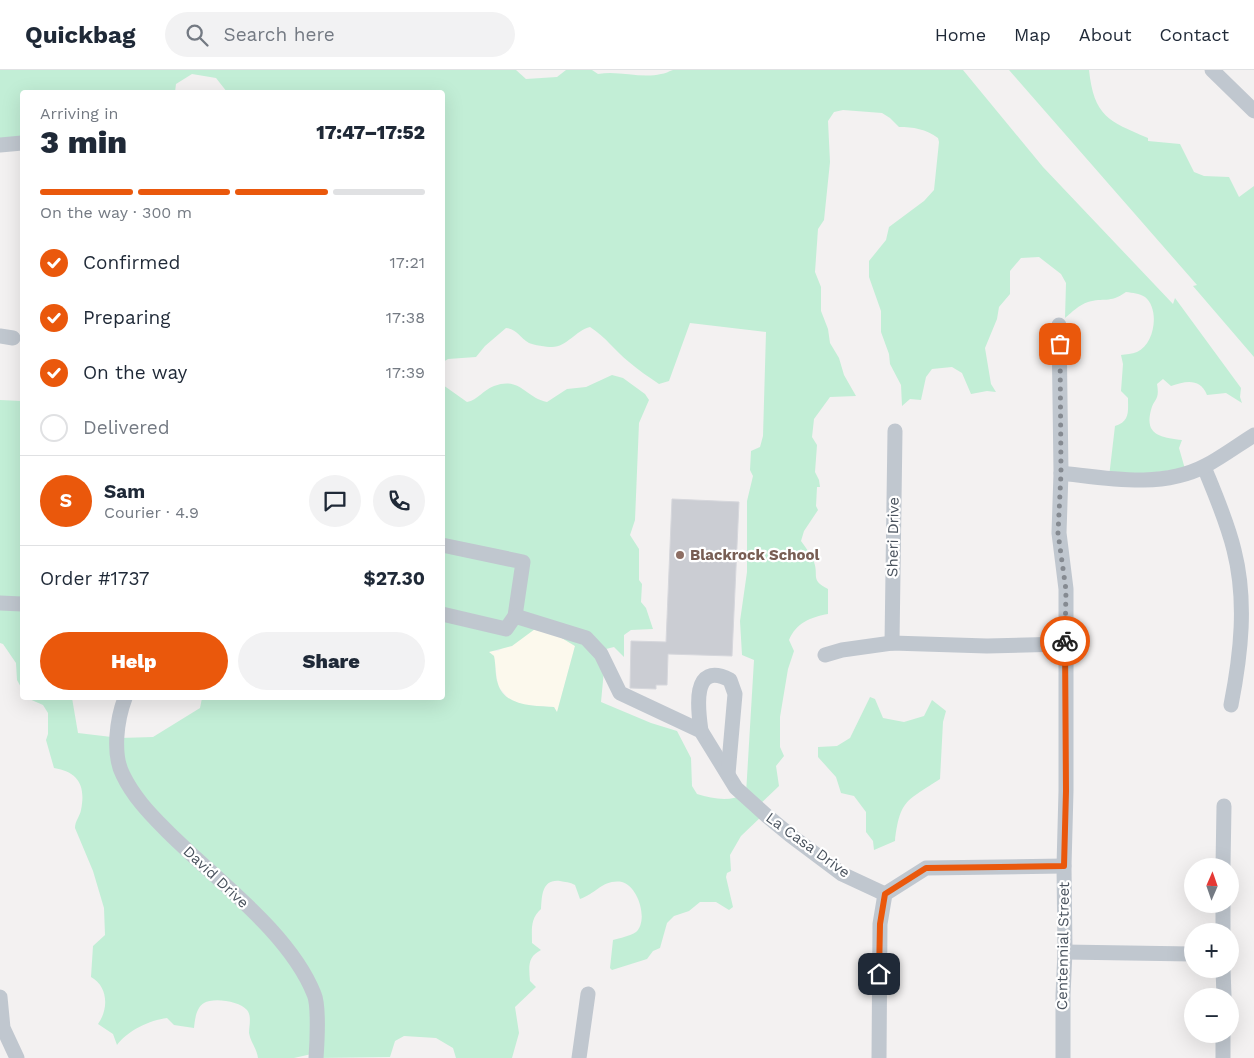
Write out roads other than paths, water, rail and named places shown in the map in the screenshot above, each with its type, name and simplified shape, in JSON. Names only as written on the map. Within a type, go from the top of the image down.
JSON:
[{"type":"street","points":[[1212,70],[1254,111]]},
{"type":"street","points":[[0,145],[20,142]]},
{"type":"street","name":"Centennial Street","points":[[1059,325],[1061,473],[1058,533],[1066,590],[1063,1058]]},
{"type":"street","name":"Sheri Drive","points":[[892,643],[895,431]]},
{"type":"street","points":[[1061,473],[1121,480],[1166,478],[1204,467],[1254,435]]},
{"type":"street","points":[[1204,467],[1235,550],[1241,600],[1241,645],[1231,705]]},
{"type":"street","points":[[445,546],[523,562],[515,616],[506,629],[445,615]]},
{"type":"street","points":[[0,603],[20,604]]},
{"type":"street","points":[[515,616],[586,638],[601,654],[620,693],[701,731]]},
{"type":"street","points":[[825,655],[842,650],[892,643],[987,646],[1065,644]]},
{"type":"street","points":[[701,731],[697,703],[698,690],[704,680],[713,676],[723,676],[730,680],[735,694],[728,774]]},
{"type":"street","name":"David Drive","points":[[124,700],[118,723],[117,744],[122,774],[144,808],[254,912],[292,955],[315,995],[316,1058]]},
{"type":"street","name":"La Casa Drive","points":[[701,731],[736,788],[790,835],[842,874],[885,894]]},
{"type":"street","points":[[1223,858],[1224,806]]},
{"type":"street","points":[[879,1058],[880,924],[885,894],[926,868],[1064,866]]},
{"type":"street","points":[[1065,952],[1184,954]]},
{"type":"street","points":[[579,1058],[588,994]]},
{"type":"street","points":[[0,998],[2,1029],[17,1058]]},
{"type":"street","points":[[1223,1058],[1224,1043]]},
{"type":"place","name":"Blackrock School","points":[[680,555]]}]
